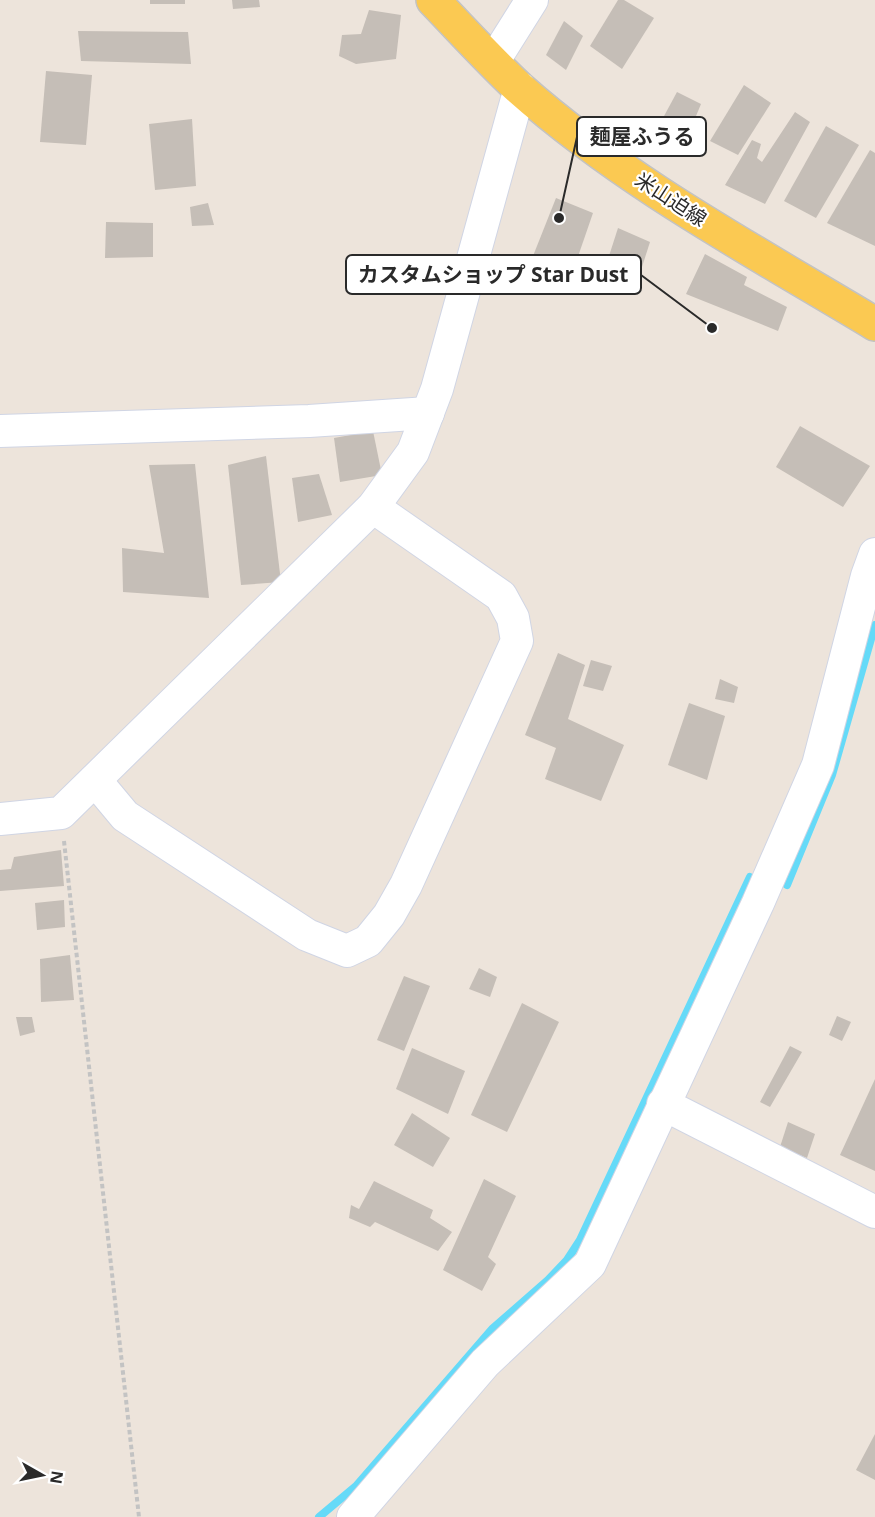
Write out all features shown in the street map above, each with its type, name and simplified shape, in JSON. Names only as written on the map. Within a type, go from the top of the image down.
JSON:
[{"type":"main road","name":"米山迫線","points":[[433,0],[520,88],[649,186],[875,324]]},
{"type":"street","points":[[493,62],[532,0]]},
{"type":"street","points":[[0,819],[61,813],[373,507],[413,452],[437,388],[520,88]]},
{"type":"street","points":[[0,431],[309,421],[428,413]]},
{"type":"street","points":[[95,780],[125,816],[307,935],[346,951],[368,941],[389,915],[406,885],[517,641],[513,618],[501,596],[373,507]]},
{"type":"street","points":[[353,1517],[485,1363],[590,1264],[758,903],[818,765],[867,576],[875,554]]},
{"type":"street","points":[[663,1104],[875,1212]]},
{"type":"path","points":[[61,813],[139,1517]]},
{"type":"building","points":[[150,0],[185,0],[185,4],[150,4]]},
{"type":"building","points":[[232,0],[259,0],[260,7],[233,9]]},
{"type":"building","points":[[618,0],[624,0],[654,18],[622,69],[590,46]]},
{"type":"building","points":[[369,10],[401,15],[396,59],[356,64],[339,56],[342,35],[361,34]]},
{"type":"building","points":[[564,21],[583,36],[566,70],[546,55]]},
{"type":"building","points":[[78,31],[188,32],[191,64],[81,61]]},
{"type":"building","points":[[46,71],[92,75],[86,145],[40,142]]},
{"type":"building","points":[[744,85],[771,103],[738,155],[710,141]]},
{"type":"building","points":[[677,92],[701,104],[679,157],[650,142]]},
{"type":"building","points":[[795,112],[810,122],[765,204],[725,185],[752,140],[761,144],[757,158],[762,162]]},
{"type":"building","points":[[192,119],[196,186],[155,190],[149,124]]},
{"type":"building","points":[[826,126],[859,145],[816,218],[784,201]]},
{"type":"building","points":[[870,150],[875,153],[875,246],[827,223]]},
{"type":"building","points":[[556,198],[593,213],[573,271],[533,256]]},
{"type":"building","points":[[208,203],[214,225],[192,226],[190,207]]},
{"type":"building","points":[[106,222],[153,223],[153,257],[105,258]]},
{"type":"building","points":[[618,228],[650,242],[633,295],[600,284]]},
{"type":"building","points":[[705,254],[747,277],[744,285],[787,307],[778,331],[686,294]]},
{"type":"building","points":[[800,426],[870,466],[843,507],[776,467]]},
{"type":"building","points":[[373,431],[382,475],[340,482],[334,438]]},
{"type":"building","points":[[266,456],[281,582],[241,585],[228,465]]},
{"type":"building","points":[[195,464],[209,598],[123,592],[122,548],[164,553],[149,465]]},
{"type":"building","points":[[319,474],[332,515],[298,522],[292,478]]},
{"type":"building","points":[[558,653],[585,665],[568,719],[624,745],[601,801],[545,779],[556,748],[525,735]]},
{"type":"building","points":[[591,660],[612,666],[603,691],[583,686]]},
{"type":"building","points":[[720,679],[738,687],[734,703],[715,699]]},
{"type":"building","points":[[689,703],[725,716],[707,780],[668,765]]},
{"type":"building","points":[[61,850],[64,886],[0,891],[0,870],[11,869],[14,857]]},
{"type":"building","points":[[64,900],[65,927],[37,930],[35,903]]},
{"type":"building","points":[[70,955],[74,1000],[41,1002],[40,959]]},
{"type":"building","points":[[479,968],[497,977],[490,997],[469,989]]},
{"type":"building","points":[[404,976],[430,986],[404,1051],[377,1040]]},
{"type":"building","points":[[522,1003],[559,1022],[507,1132],[471,1115]]},
{"type":"building","points":[[837,1016],[851,1022],[842,1041],[829,1035]]},
{"type":"building","points":[[16,1017],[32,1017],[35,1032],[20,1036]]},
{"type":"building","points":[[790,1046],[802,1052],[770,1107],[760,1102]]},
{"type":"building","points":[[412,1048],[465,1071],[448,1114],[396,1089]]},
{"type":"building","points":[[875,1079],[875,1171],[840,1155]]},
{"type":"building","points":[[412,1113],[450,1138],[433,1167],[394,1145]]},
{"type":"building","points":[[788,1122],[815,1134],[807,1158],[780,1147]]},
{"type":"building","points":[[484,1179],[516,1196],[488,1257],[496,1264],[482,1291],[443,1270]]},
{"type":"building","points":[[374,1181],[433,1210],[430,1218],[452,1232],[438,1251],[375,1222],[370,1227],[349,1218],[351,1205],[359,1209]]},
{"type":"building","points":[[875,1434],[875,1480],[856,1470]]},
{"type":"waterway","points":[[787,885],[832,775],[875,625]]},
{"type":"waterway","points":[[319,1517],[356,1486],[492,1329],[548,1280],[567,1260],[580,1240],[750,877]]},
{"type":"place","name":"麺屋ふうる","points":[[559,218]]},
{"type":"place","name":"カスタムショップ Star Dust","points":[[712,328]]}]
